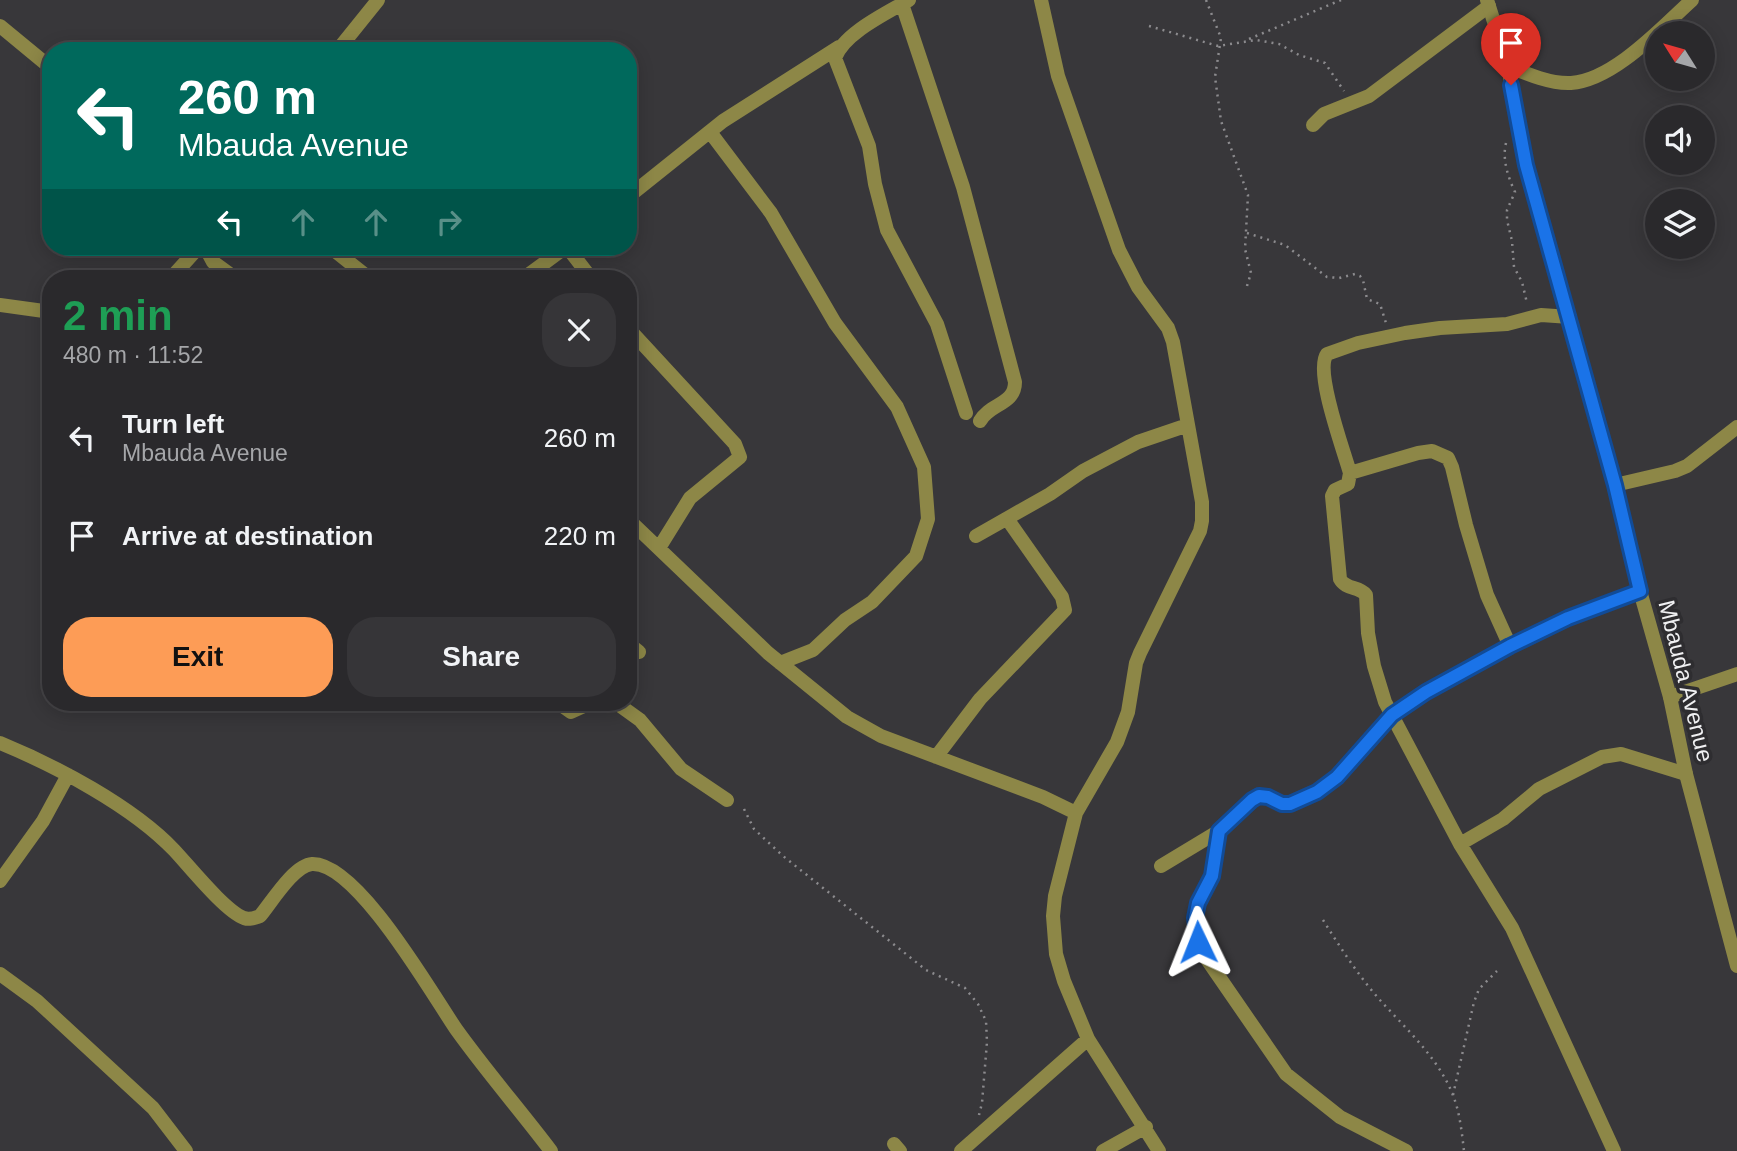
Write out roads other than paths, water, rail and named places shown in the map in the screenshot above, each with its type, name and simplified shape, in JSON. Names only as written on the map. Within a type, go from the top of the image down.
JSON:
[{"type":"street","points":[[344,42],[378,0]]},
{"type":"street","points":[[1041,0],[1058,76],[1119,250],[1138,287],[1168,328],[1173,342],[1202,502],[1200,531],[1136,663],[1128,712],[1117,742],[1076,813],[1055,896],[1054,931],[1064,981],[1088,1039],[1159,1151]]},
{"type":"street","points":[[1508,66],[1552,80],[1571,83],[1590,79],[1611,69],[1692,0]]},
{"type":"street","points":[[637,190],[710,132],[905,2],[963,187],[1015,382],[1014,391],[1008,400],[988,410],[980,421]]},
{"type":"street","points":[[1313,125],[1324,114],[1369,96],[1488,3]]},
{"type":"street","name":"Mbauda Avenue","points":[[1488,3],[1508,66],[1526,165],[1541,224],[1570,317],[1615,485],[1640,591],[1670,697],[1686,774],[1737,966]]},
{"type":"street","points":[[0,26],[42,61]]},
{"type":"street","points":[[843,44],[835,58],[869,146],[874,184],[887,230],[937,324],[966,413]]},
{"type":"street","points":[[710,132],[772,213],[835,323],[897,407],[924,467],[927,488],[928,519],[916,556],[872,602],[845,620],[813,650],[780,663]]},
{"type":"street","points":[[178,270],[191,256]]},
{"type":"street","points":[[210,256],[224,270]]},
{"type":"street","points":[[341,256],[359,270]]},
{"type":"street","points":[[535,270],[554,256]]},
{"type":"street","points":[[573,256],[585,270]]},
{"type":"street","points":[[0,305],[42,311]]},
{"type":"street","points":[[1570,317],[1541,316],[1496,325],[1440,328],[1389,336],[1327,354],[1322,361],[1331,414],[1350,473],[1348,484],[1335,490],[1332,496],[1340,579],[1348,587],[1361,590],[1366,595],[1368,633],[1385,702],[1460,844],[1512,928],[1615,1151]]},
{"type":"street","points":[[637,338],[735,444],[740,457],[690,498],[659,548]]},
{"type":"street","points":[[976,536],[1008,520],[1083,471],[1127,447],[1188,425]]},
{"type":"street","points":[[1615,485],[1687,466],[1737,427]]},
{"type":"street","points":[[1350,473],[1418,453],[1432,451],[1448,458],[1487,595],[1510,646]]},
{"type":"street","points":[[936,757],[980,699],[1065,610],[1062,597],[1008,520]]},
{"type":"street","points":[[637,527],[780,663],[847,717],[865,728],[1043,797],[1076,813]]},
{"type":"street","points":[[1161,866],[1219,831],[1259,796],[1290,804],[1317,792],[1337,777],[1392,715],[1447,679],[1568,618],[1640,591]]},
{"type":"street","points":[[1670,697],[1737,674]]},
{"type":"street","points":[[628,711],[640,720],[681,769],[727,800]]},
{"type":"street","points":[[0,743],[33,757],[97,792],[167,843],[216,895],[243,917],[252,919],[260,916],[303,867],[312,864],[325,867],[339,876],[370,904],[457,1029],[551,1151]]},
{"type":"street","points":[[1460,844],[1503,819],[1539,789],[1602,757],[1621,754],[1686,774]]},
{"type":"street","points":[[0,881],[43,821],[68,775]]},
{"type":"street","points":[[1219,831],[1212,876],[1198,903],[1195,918],[1198,942],[1209,962],[1286,1074],[1340,1116],[1406,1151]]},
{"type":"street","points":[[0,974],[37,1001],[153,1108],[187,1151]]},
{"type":"street","points":[[961,1151],[1088,1039]]},
{"type":"street","points":[[1103,1151],[1146,1127]]}]
